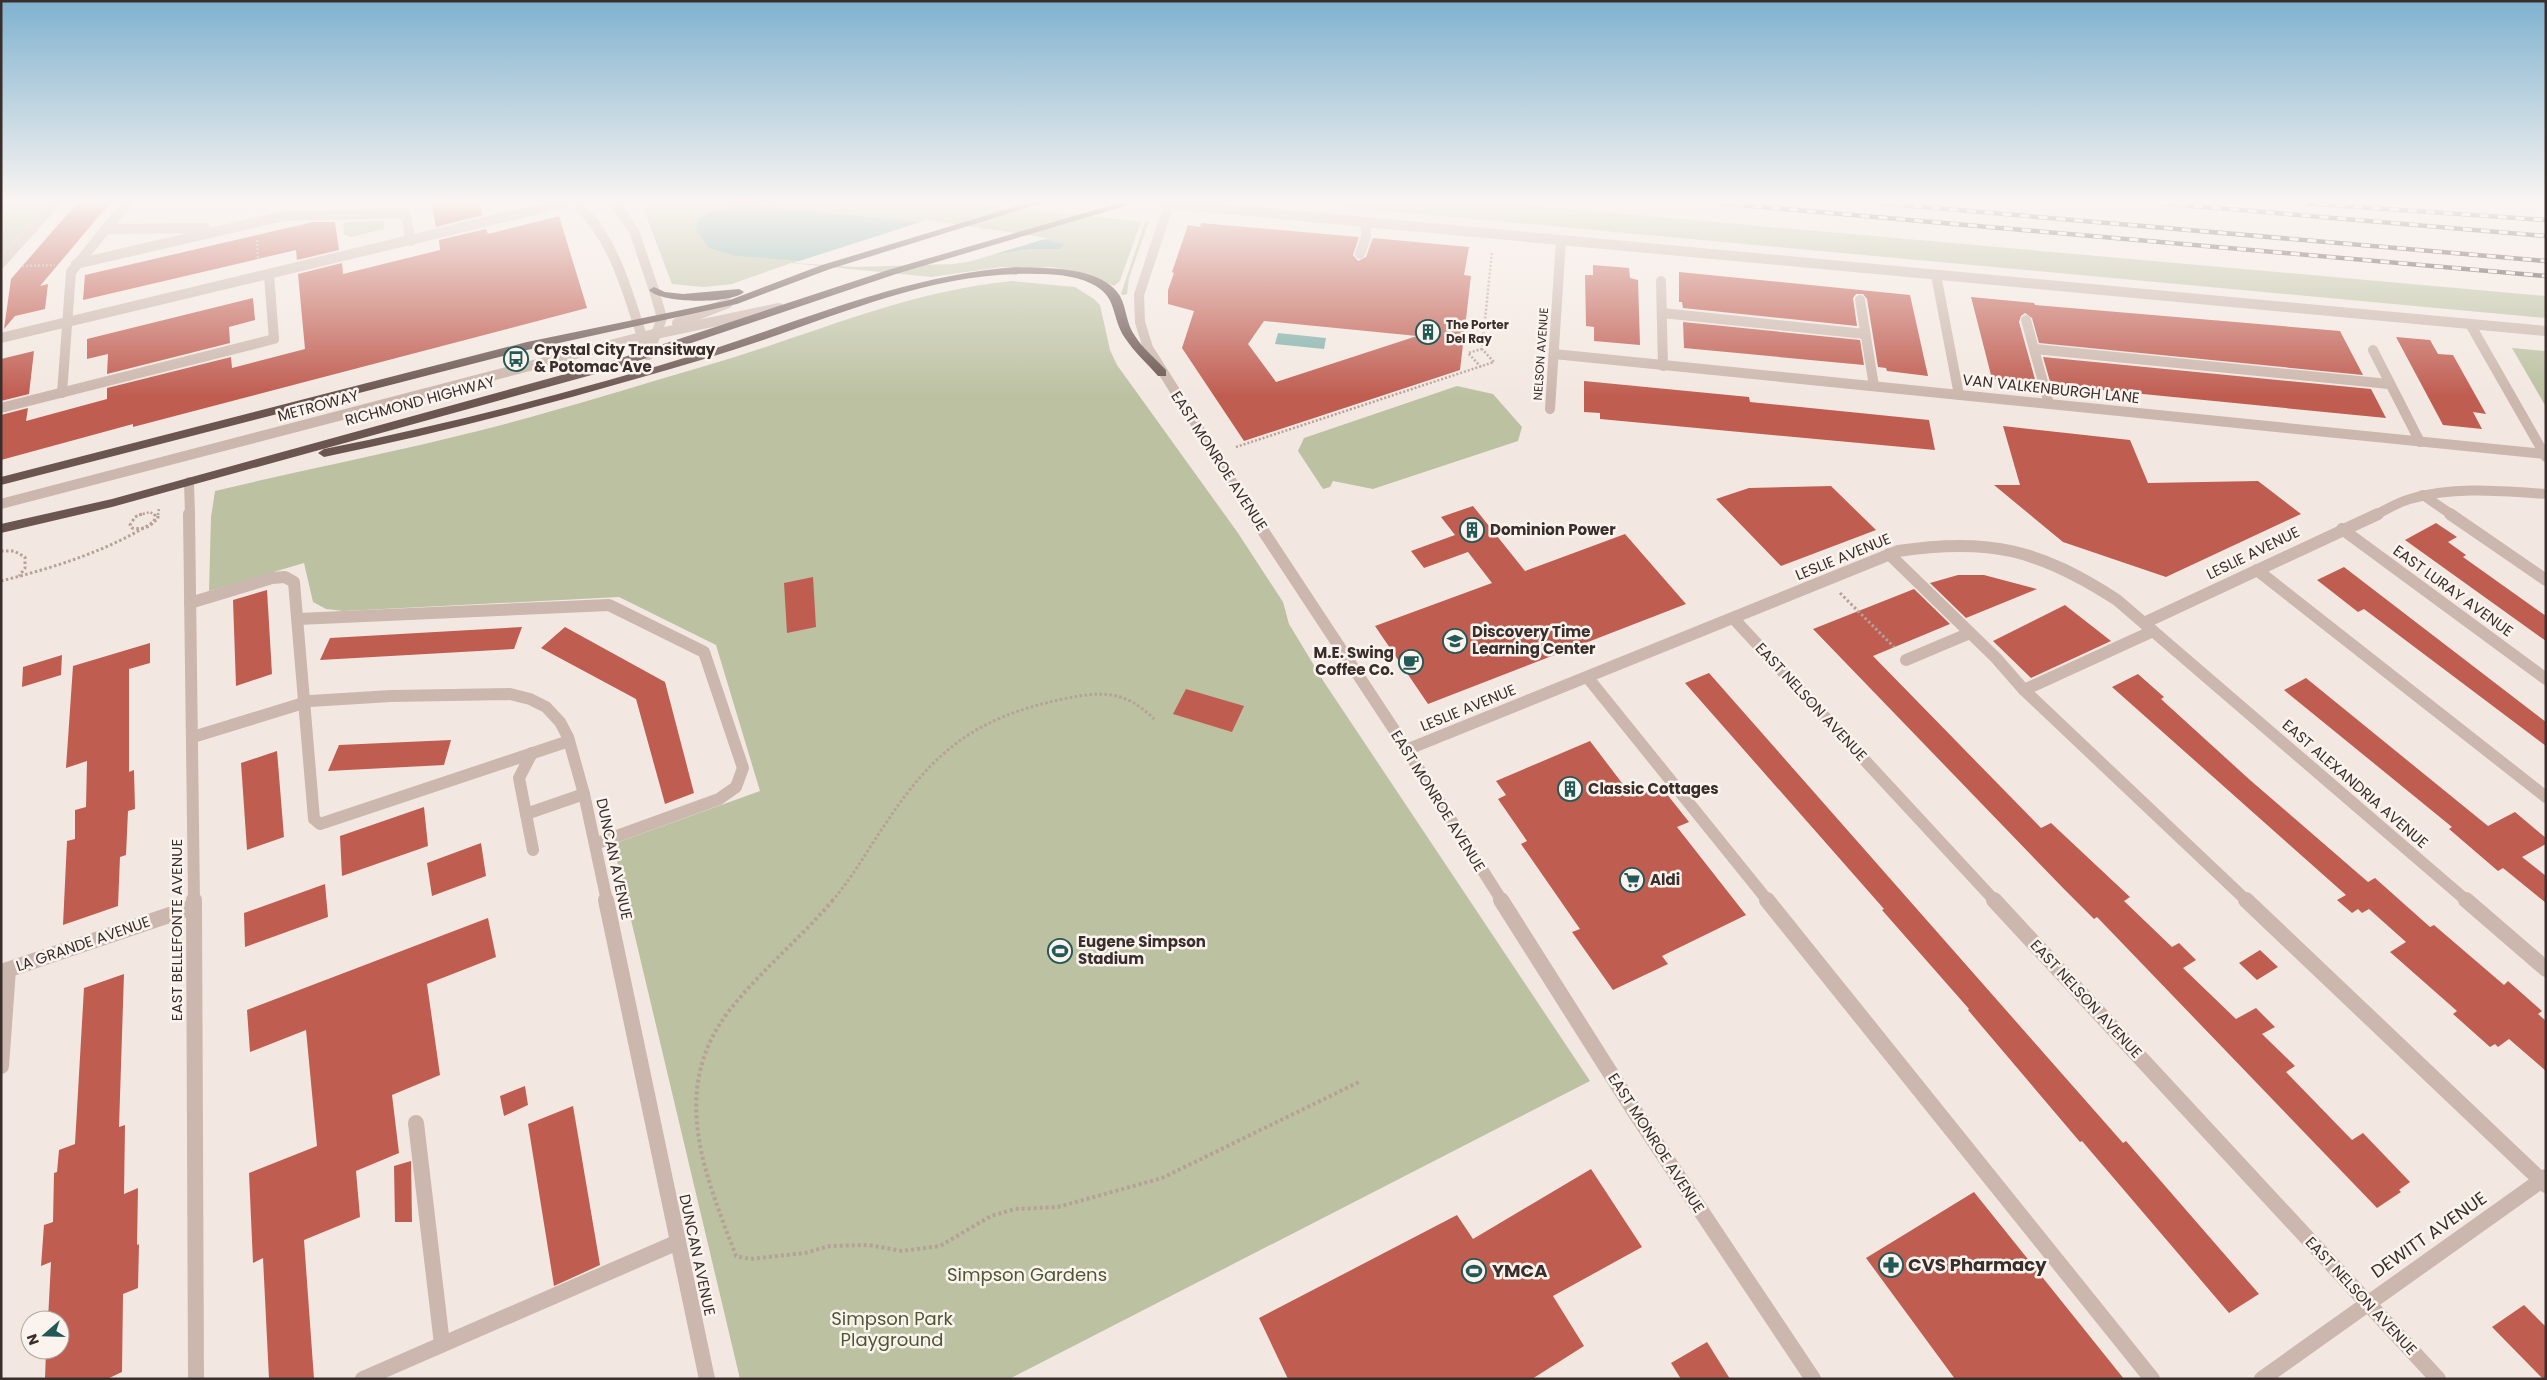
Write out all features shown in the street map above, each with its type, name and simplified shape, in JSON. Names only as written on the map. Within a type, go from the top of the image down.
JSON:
[{"type":"highway","name":"RICHMOND HIGHWAY","points":[[1,481],[527,346],[733,302],[767,287],[825,267]]},
{"type":"highway","name":"RICHMOND HIGHWAY","points":[[1,530],[189,482],[648,355],[908,267]]},
{"type":"highway","points":[[218,474],[360,446],[493,416],[715,353],[906,289],[986,272],[1034,270],[1057,272],[1093,280],[1104,286],[1116,298],[1121,309],[1126,332],[1162,372]]},
{"type":"highway","points":[[654,290],[664,295],[696,297],[767,287]]},
{"type":"street","points":[[62,393],[70,280],[75,267]]},
{"type":"street","points":[[1,338],[301,267]]},
{"type":"street","points":[[615,267],[648,355]]},
{"type":"street","points":[[646,267],[662,318],[648,355]]},
{"type":"street","name":"EAST MONROE AVENUE","points":[[1147,267],[1138,305],[1140,322],[1148,348],[1162,372],[1406,750],[1641,1120],[1813,1379]]},
{"type":"street","name":"NELSON AVENUE","points":[[1550,408],[1559,267]]},
{"type":"street","points":[[1855,267],[2546,331]]},
{"type":"street","points":[[1,408],[274,339],[269,275]]},
{"type":"street","points":[[1936,275],[1960,395]]},
{"type":"street","points":[[1661,281],[1663,366]]},
{"type":"street","points":[[1860,300],[1874,386]]},
{"type":"street","name":"METROWAY","points":[[1,504],[641,337],[733,302]]},
{"type":"street","name":"METROWAY","points":[[657,332],[804,302]]},
{"type":"street","points":[[1662,313],[1865,334]]},
{"type":"street","points":[[2026,320],[2049,404]]},
{"type":"street","points":[[2470,324],[2545,455]]},
{"type":"street","points":[[2035,349],[2389,384]]},
{"type":"street","points":[[2373,350],[2420,442]]},
{"type":"street","name":"VAN VALKENBURGH LANE","points":[[1554,354],[2545,455]]},
{"type":"street","name":"EAST BELLEFONTE AVENUE","points":[[189,482],[193,737],[196,1379]]},
{"type":"street","name":"LESLIE AVENUE","points":[[1406,750],[1734,619],[1889,554],[1919,547],[1954,543],[1992,546],[2019,551],[2052,561],[2083,577],[2117,600],[2148,627],[2256,570],[2398,503],[2423,495],[2463,492],[2544,494]]},
{"type":"street","points":[[2423,495],[2546,580]]},
{"type":"street","name":"EAST LURAY AVENUE","points":[[2342,529],[2546,679]]},
{"type":"street","points":[[1889,554],[1970,633],[2024,690],[2544,1181]]},
{"type":"street","points":[[2256,570],[2546,797]]},
{"type":"street","points":[[190,603],[272,578],[285,577],[296,585],[314,819],[320,824],[569,741]]},
{"type":"street","points":[[298,619],[609,605],[704,652],[743,768],[739,783],[728,794],[719,799],[595,844]]},
{"type":"street","name":"EAST NELSON AVENUE","points":[[1734,619],[2438,1379]]},
{"type":"street","points":[[2024,690],[2148,627]]},
{"type":"street","name":"EAST ALEXANDRIA AVENUE","points":[[2148,627],[2546,969]]},
{"type":"street","points":[[1906,660],[1970,633]]},
{"type":"street","points":[[1588,678],[2152,1379]]},
{"type":"street","name":"DUNCAN AVENUE","points":[[193,737],[304,703],[391,696],[510,694],[530,699],[546,707],[560,722],[569,741],[584,794],[707,1379]]},
{"type":"street","points":[[532,754],[519,778],[533,850]]},
{"type":"street","points":[[526,814],[584,794]]},
{"type":"street","name":"LA GRANDE AVENUE","points":[[5,971],[193,907]]},
{"type":"street","points":[[1,1066],[5,971]]},
{"type":"street","points":[[416,1123],[442,1344]]},
{"type":"street","name":"DEWITT AVENUE","points":[[2262,1379],[2367,1302],[2544,1181]]},
{"type":"street","points":[[363,1379],[678,1242]]},
{"type":"path","points":[[1236,447],[1494,362],[1482,349],[1490,267]]},
{"type":"path","points":[[1481,367],[1468,353],[1482,349]]},
{"type":"path","points":[[1,581],[106,546],[150,525],[158,519],[159,508]]},
{"type":"path","points":[[150,512],[155,513],[156,516],[150,525],[136,529],[130,525],[136,516],[150,512]]},
{"type":"path","points":[[14,551],[15,544]]},
{"type":"path","points":[[1,551],[14,551],[25,557],[25,568],[17,577]]},
{"type":"path","points":[[1828,580],[1906,660]]},
{"type":"path","points":[[1154,719],[1143,706],[1117,694],[1092,693],[1047,702],[1002,717],[963,736],[935,759],[905,794],[846,885],[818,918],[734,1004],[708,1044],[696,1083],[696,1127],[706,1173],[736,1256],[750,1259],[805,1253],[830,1246],[869,1245],[902,1251],[940,1246],[991,1216],[1015,1209],[1058,1208],[1162,1178],[1360,1081]]},
{"type":"green space","points":[[666,267],[779,267],[732,284],[704,287],[672,284]]},
{"type":"green space","points":[[835,267],[998,267],[931,277]]},
{"type":"green space","points":[[1055,267],[1125,267],[1120,281],[1114,286],[1093,276]]},
{"type":"green space","points":[[1130,267],[1133,267],[1127,294],[1121,294]]},
{"type":"green space","points":[[1998,267],[2225,267],[2546,296],[2546,318]]},
{"type":"green space","points":[[1012,281],[1075,287],[1100,305],[1110,350],[1117,365],[1238,533],[1283,602],[1289,624],[1324,682],[1590,1081],[1009,1379],[740,1379],[613,844],[760,791],[716,645],[619,597],[343,611],[326,609],[313,602],[304,563],[209,591],[211,517],[215,491],[506,424],[744,354],[894,305],[971,287]]},
{"type":"green space","points":[[2512,348],[2546,351],[2546,407]]},
{"type":"green space","points":[[1457,386],[1493,394],[1522,427],[1518,441],[1373,489],[1333,481],[1330,487],[1323,489],[1298,451],[1304,438]]},
{"type":"water","points":[[1278,333],[1326,338],[1324,349],[1275,344]]},
{"type":"building","points":[[21,267],[56,267],[40,286],[48,284],[45,309],[15,316],[4,329],[11,279]]},
{"type":"building","points":[[118,267],[222,267],[83,300],[85,275]]},
{"type":"building","points":[[324,267],[342,267],[343,274],[370,267],[575,267],[587,308],[133,427],[133,424],[1,460],[1,415],[28,408],[26,421],[107,399],[107,388],[231,357],[232,368],[305,349],[298,274]]},
{"type":"building","name":"The Porter Del Ray","points":[[1174,267],[1465,267],[1464,275],[1471,276],[1460,370],[1244,441],[1182,348],[1194,311],[1168,304],[1168,290],[1174,273],[1172,272]],"holes":[[[1264,321],[1417,336],[1276,382],[1248,344]]]},
{"type":"building","points":[[1593,267],[1629,268],[1630,278],[1638,280],[1640,345],[1594,341],[1594,327],[1586,326],[1585,275],[1593,275]]},
{"type":"building","points":[[1679,272],[1910,295],[1928,376],[1887,371],[1886,368],[1878,367],[1867,299],[1863,294],[1856,294],[1853,298],[1857,326],[1683,308],[1682,302],[1679,302]]},
{"type":"building","points":[[1971,297],[2034,303],[2035,305],[2340,331],[2363,375],[2039,343],[2032,318],[2025,313],[2021,316],[2019,322],[2036,383],[1992,379]]},
{"type":"building","points":[[253,298],[255,320],[229,327],[230,343],[107,374],[108,354],[87,359],[87,339]]},
{"type":"building","points":[[1683,322],[1860,340],[1864,365],[1684,348]]},
{"type":"building","points":[[2396,337],[2430,340],[2438,354],[2453,355],[2486,414],[2473,412],[2482,429],[2443,425]]},
{"type":"building","points":[[34,351],[29,394],[1,401],[1,359]]},
{"type":"building","points":[[2043,357],[2371,389],[2386,418],[2051,385]]},
{"type":"building","points":[[1584,381],[1749,397],[1750,402],[1929,420],[1935,450],[1600,419],[1600,413],[1584,412]]},
{"type":"building","points":[[2003,426],[2130,440],[2148,483],[2258,481],[2301,514],[2166,577],[2063,542],[1994,485],[2020,485]]},
{"type":"building","points":[[1831,486],[1876,530],[1781,566],[1716,499],[1749,488]]},
{"type":"building","points":[[1473,506],[1525,571],[1625,534],[1686,604],[1428,704],[1375,626],[1492,583],[1468,552],[1424,568],[1411,551],[1455,535],[1441,517]]},
{"type":"building","points":[[2436,523],[2457,537],[2448,542],[2466,555],[2463,557],[2546,616],[2546,641],[2405,540]]},
{"type":"building","points":[[2344,567],[2546,722],[2546,746],[2364,609],[2358,612],[2317,580]]},
{"type":"building","points":[[1958,575],[1984,575],[2037,589],[1966,618],[1930,583]]},
{"type":"building","points":[[813,577],[816,627],[787,633],[784,583]]},
{"type":"building","points":[[1914,589],[1950,624],[1873,656],[2041,828],[2051,823],[2130,897],[2124,901],[2172,947],[2179,943],[2196,960],[2183,968],[2236,1019],[2256,1008],[2275,1027],[2262,1034],[2295,1066],[2286,1072],[2352,1140],[2363,1133],[2410,1182],[2399,1190],[2401,1192],[2377,1208],[2097,917],[2094,919],[2062,887],[1813,629]]},
{"type":"building","points":[[267,590],[272,674],[236,686],[233,600]]},
{"type":"building","points":[[2065,605],[2111,641],[2031,678],[1993,641]]},
{"type":"building","points":[[522,627],[514,649],[320,660],[330,638]]},
{"type":"building","points":[[565,627],[665,682],[694,793],[665,804],[636,699],[541,648]]},
{"type":"building","points":[[150,643],[150,663],[129,669],[129,772],[134,770],[135,809],[128,811],[126,855],[120,857],[118,906],[63,925],[67,841],[75,839],[75,810],[86,807],[87,761],[66,768],[73,666]]},
{"type":"building","points":[[62,655],[61,675],[22,687],[23,667]]},
{"type":"building","points":[[1709,673],[2123,1143],[2126,1141],[2259,1294],[2229,1313],[2082,1141],[2080,1142],[1969,1009],[1882,910],[1884,909],[1685,683]]},
{"type":"building","points":[[2138,674],[2164,697],[2161,699],[2250,780],[2368,882],[2375,878],[2430,927],[2434,925],[2504,985],[2508,981],[2542,1011],[2538,1014],[2546,1021],[2546,1071],[2509,1039],[2498,1047],[2495,1044],[2490,1047],[2453,1014],[2457,1011],[2390,952],[2406,942],[2369,909],[2362,913],[2358,909],[2352,913],[2337,900],[2346,895],[2112,687]]},
{"type":"building","points":[[2306,678],[2488,826],[2515,812],[2546,838],[2546,844],[2522,857],[2546,876],[2546,903],[2503,868],[2498,871],[2449,829],[2452,827],[2284,690]]},
{"type":"building","points":[[1186,689],[1244,706],[1232,732],[1173,714]]},
{"type":"building","points":[[451,740],[444,765],[328,771],[339,745]]},
{"type":"building","name":"Aldi","points":[[1590,741],[1625,787],[1635,783],[1641,791],[1658,783],[1689,822],[1677,827],[1746,915],[1662,956],[1668,964],[1613,990],[1572,932],[1580,929],[1521,844],[1527,841],[1498,799],[1506,795],[1496,781]]},
{"type":"building","points":[[277,751],[284,837],[247,850],[241,763]]},
{"type":"building","points":[[424,807],[428,846],[342,876],[340,836]]},
{"type":"building","points":[[481,843],[486,876],[432,896],[427,863]]},
{"type":"building","points":[[325,884],[328,917],[245,947],[244,913]]},
{"type":"building","points":[[488,918],[496,957],[427,984],[440,1075],[392,1095],[399,1153],[356,1171],[360,1217],[304,1240],[314,1379],[269,1379],[263,1258],[253,1263],[249,1173],[317,1146],[306,1030],[250,1052],[247,1010]]},
{"type":"building","points":[[2260,950],[2278,967],[2257,980],[2239,963]]},
{"type":"building","points":[[124,974],[119,1127],[125,1125],[124,1194],[138,1188],[138,1288],[123,1294],[122,1372],[107,1379],[45,1379],[46,1360],[70,1360],[70,1310],[49,1310],[51,1262],[41,1266],[44,1225],[53,1222],[54,1173],[57,1172],[59,1150],[75,1144],[84,988]]},
{"type":"building","points":[[525,1086],[528,1105],[504,1116],[500,1096]]},
{"type":"building","points":[[573,1106],[600,1265],[554,1286],[528,1124]]},
{"type":"building","points":[[411,1161],[412,1222],[395,1222],[394,1166]]},
{"type":"building","name":"YMCA","points":[[1591,1169],[1642,1247],[1553,1296],[1584,1346],[1532,1379],[1288,1379],[1259,1318],[1457,1215],[1473,1239]]},
{"type":"building","points":[[1974,1192],[2124,1379],[1955,1379],[1866,1258]]},
{"type":"building","points":[[2524,1305],[2546,1327],[2546,1379],[2543,1379],[2492,1327]]},
{"type":"building","points":[[1707,1342],[1730,1379],[1681,1379],[1671,1363]]},
{"type":"railway","points":[[2448,267],[2546,276]]},
{"type":"place","name":"The Porter Del Ray","points":[[1428,332]]},
{"type":"place","name":"Crystal City Transitway & Potomac Ave","points":[[516,359]]},
{"type":"place","name":"Dominion Power","points":[[1472,530]]},
{"type":"place","name":"Discovery Time Learning Center","points":[[1455,641]]},
{"type":"place","name":"M.E. Swing Coffee Co.","points":[[1411,662]]},
{"type":"place","name":"Classic Cottages","points":[[1570,789]]},
{"type":"place","name":"Aldi","points":[[1632,880]]},
{"type":"place","name":"Eugene Simpson Stadium","points":[[1060,951]]},
{"type":"place","name":"CVS Pharmacy","points":[[1891,1265]]},
{"type":"place","name":"YMCA","points":[[1474,1271]]},
{"type":"park label","name":"Simpson Gardens","points":[[1027,1275]]},
{"type":"park label","name":"Simpson Park Playground","points":[[892,1329]]}]
